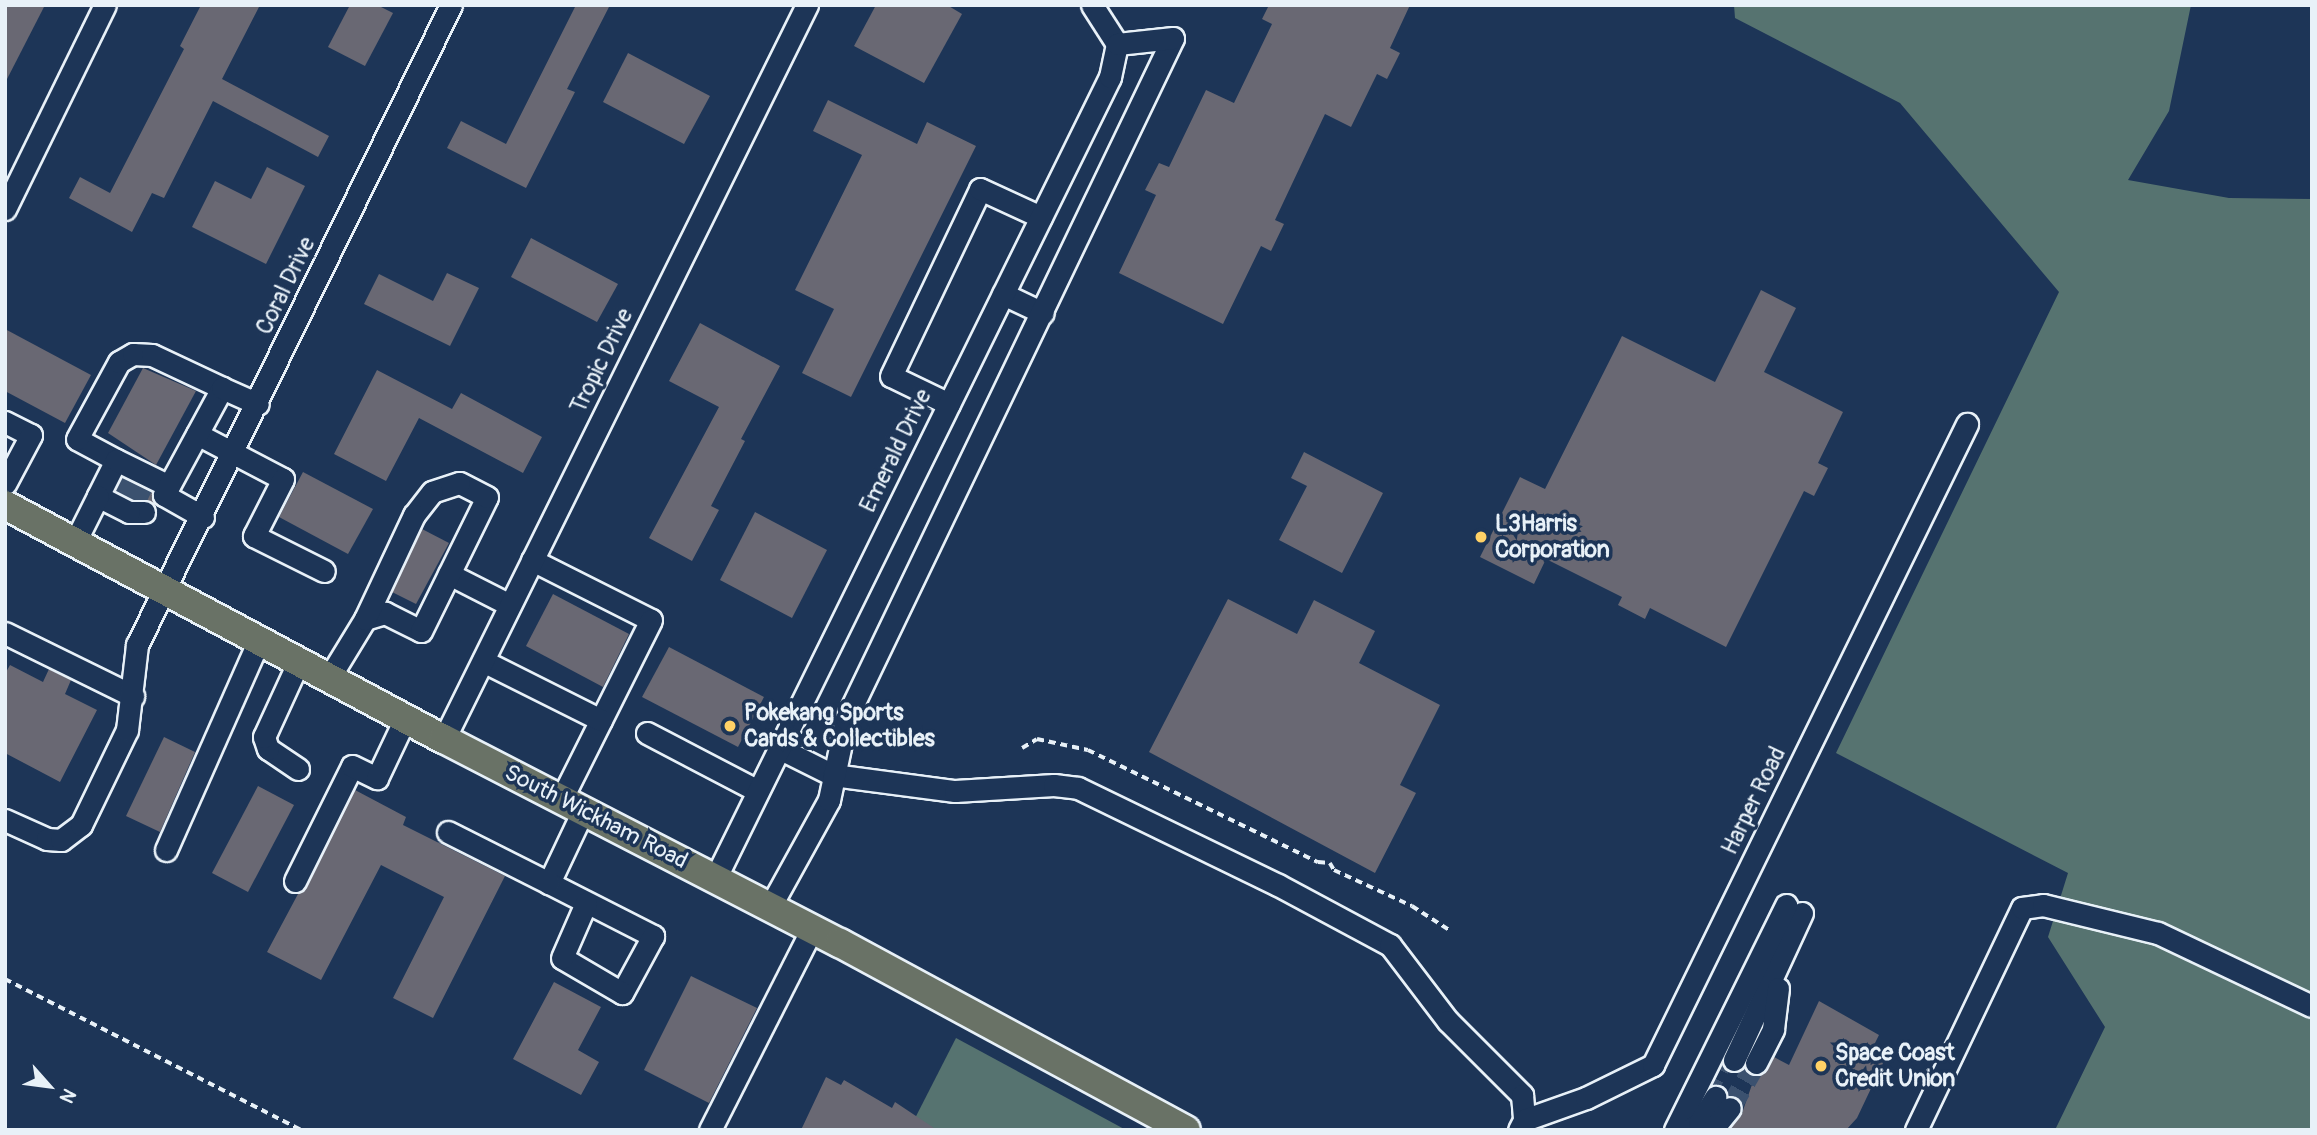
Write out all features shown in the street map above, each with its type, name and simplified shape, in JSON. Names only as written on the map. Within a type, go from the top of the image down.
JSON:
[{"type":"main road","name":"South Wickham Road","points":[[5,505],[405,719],[813,929],[1186,1130]]},
{"type":"street","points":[[5,209],[105,5]]},
{"type":"street","name":"Coral Drive","points":[[5,820],[47,839],[72,835],[127,730],[137,645],[167,591],[451,5]]},
{"type":"street","name":"Tropic Drive","points":[[444,739],[807,5]]},
{"type":"street","points":[[769,907],[829,800],[846,719],[1173,38],[1117,44],[1092,5]]},
{"type":"street","name":"Emerald Drive","points":[[715,879],[1110,77],[1117,44]]},
{"type":"street","points":[[949,404],[891,376],[980,188],[1041,217]]},
{"type":"street","points":[[1003,294],[1043,313]]},
{"type":"street","points":[[203,517],[164,495],[116,460],[77,439],[119,362],[133,354],[152,355],[258,404]]},
{"type":"street","points":[[148,483],[197,434],[222,388]]},
{"type":"street","points":[[5,422],[31,435],[5,484]]},
{"type":"street","name":"Harper Road","points":[[1521,1125],[1586,1098],[1653,1065],[1967,424]]},
{"type":"street","points":[[197,434],[283,479],[254,536],[324,572]]},
{"type":"street","points":[[75,542],[116,460]]},
{"type":"street","points":[[329,678],[365,619],[414,515],[432,492],[459,483],[487,497],[421,631],[385,613],[365,619]]},
{"type":"street","points":[[98,496],[132,507]]},
{"type":"street","points":[[533,560],[651,620],[601,720],[549,883]]},
{"type":"street","points":[[449,574],[510,604]]},
{"type":"street","points":[[5,633],[133,696]]},
{"type":"street","points":[[166,850],[259,640]]},
{"type":"street","points":[[298,769],[268,749],[264,737],[299,661]]},
{"type":"street","points":[[483,661],[601,720]]},
{"type":"street","points":[[295,881],[352,766],[377,778],[405,719]]},
{"type":"street","points":[[647,733],[758,791]]},
{"type":"street","points":[[779,748],[833,775],[955,792],[1054,785],[1078,789],[1279,885],[1390,945],[1448,1021],[1522,1095],[1521,1125]]},
{"type":"street","points":[[448,832],[653,936],[622,993],[562,958],[586,903]]},
{"type":"street","points":[[1916,1130],[2022,908],[2043,905],[2158,933],[2312,1006]]},
{"type":"street","points":[[1740,1061],[1778,988],[1794,909]]},
{"type":"street","points":[[1740,1061],[1794,909]]},
{"type":"street","points":[[1675,1130],[1794,909]]},
{"type":"street","points":[[710,1130],[813,929]]},
{"type":"street","points":[[1740,1061],[1787,946]]},
{"type":"street","points":[[1687,1130],[1719,1101],[1710,1130]]},
{"type":"path","points":[[1022,748],[1037,739],[1088,750],[1318,862],[1330,863],[1334,870],[1412,906],[1451,931]]},
{"type":"path","points":[[5,979],[302,1130]]},
{"type":"green space","points":[[1734,5],[2191,5],[2169,111],[2128,180],[2229,198],[2312,199],[2312,1130],[2055,1130],[2105,1027],[2048,937],[2068,873],[1836,753],[2059,292],[1900,103],[1735,18]]},
{"type":"green space","points":[[956,1038],[1126,1130],[909,1130]]},
{"type":"building","points":[[5,5],[45,5],[5,83]]},
{"type":"building","points":[[201,5],[260,5],[222,79],[329,136],[318,157],[213,101],[164,198],[152,193],[132,232],[69,198],[80,177],[110,193],[184,49],[180,46]]},
{"type":"building","points":[[350,5],[377,5],[393,13],[365,66],[328,47]]},
{"type":"building","points":[[576,5],[610,5],[567,89],[575,92],[526,188],[447,148],[461,121],[506,144]]},
{"type":"building","points":[[876,5],[947,5],[962,14],[924,83],[854,46]]},
{"type":"building","points":[[1269,5],[1410,5],[1390,48],[1400,53],[1387,79],[1377,74],[1351,127],[1325,114],[1275,220],[1284,224],[1271,251],[1261,246],[1223,324],[1119,273],[1156,195],[1145,190],[1159,163],[1169,167],[1206,90],[1234,103],[1272,24],[1262,19]]},
{"type":"building","points":[[628,53],[710,96],[684,144],[603,102]]},
{"type":"building","points":[[828,100],[917,144],[927,122],[976,146],[851,397],[802,373],[834,309],[795,290],[862,155],[813,131]]},
{"type":"building","points":[[267,167],[305,186],[266,264],[192,227],[215,181],[251,199]]},
{"type":"building","points":[[531,238],[618,284],[597,322],[511,277]]},
{"type":"building","points":[[447,273],[479,288],[450,346],[364,304],[379,274],[433,301]]},
{"type":"building","points":[[1761,290],[1796,308],[1764,372],[1843,412],[1818,463],[1828,468],[1814,496],[1804,491],[1726,647],[1650,608],[1645,619],[1618,605],[1622,597],[1546,559],[1534,584],[1480,557],[1520,477],[1545,489],[1622,336],[1715,382]]},
{"type":"building","points":[[700,323],[780,366],[741,439],[745,441],[711,506],[719,510],[692,561],[649,538],[719,407],[669,381]]},
{"type":"building","points":[[5,329],[91,375],[65,423],[5,391]]},
{"type":"building","points":[[143,368],[196,391],[156,465],[108,433]]},
{"type":"building","points":[[377,370],[452,409],[461,393],[542,437],[523,473],[419,418],[386,481],[334,454]]},
{"type":"building","points":[[1304,452],[1383,493],[1342,573],[1279,540],[1307,486],[1291,478]]},
{"type":"building","points":[[303,472],[373,509],[348,554],[279,517]]},
{"type":"building","points":[[125,479],[152,492],[154,504],[118,491]]},
{"type":"building","points":[[755,512],[827,550],[792,618],[720,580]]},
{"type":"building","points":[[422,529],[449,543],[416,604],[392,592]]},
{"type":"building","points":[[553,594],[629,634],[603,687],[526,646]]},
{"type":"building","points":[[1228,599],[1297,634],[1314,600],[1375,631],[1359,663],[1440,705],[1400,785],[1416,793],[1375,873],[1149,752]]},
{"type":"building","points":[[669,647],[764,697],[738,747],[642,697]]},
{"type":"building","points":[[10,665],[43,682],[49,669],[71,680],[65,694],[97,710],[60,782],[5,753],[5,674]]},
{"type":"building","points":[[164,737],[195,752],[160,832],[126,816]]},
{"type":"building","points":[[258,786],[294,805],[248,892],[212,873]]},
{"type":"building","points":[[355,790],[406,817],[403,825],[505,876],[433,1018],[393,998],[444,897],[381,865],[321,980],[267,952],[298,894],[307,887]]},
{"type":"building","points":[[691,976],[757,1008],[709,1103],[644,1070]]},
{"type":"building","points":[[554,982],[601,1007],[578,1050],[599,1062],[581,1095],[513,1059]]},
{"type":"building","name":"Space Coast Credit Union","points":[[1819,1001],[1879,1035],[1871,1051],[1884,1061],[1857,1118],[1846,1130],[1729,1130],[1741,1116],[1755,1076],[1764,1074],[1774,1057],[1789,1065]]},
{"type":"building","points":[[826,1077],[841,1085],[844,1080],[892,1108],[895,1102],[937,1130],[801,1130]]},
{"type":"tunnel","points":[[119,499],[130,478]]},
{"type":"tunnel","points":[[133,506],[143,485]]},
{"type":"tunnel","points":[[1704,1096],[1724,1057]]},
{"type":"tunnel","points":[[1730,1108],[1756,1063]]},
{"type":"place","name":"L3Harris Corporation","points":[[1481,537]]},
{"type":"place","name":"Pokekang Sports Cards & Collectibles","points":[[730,726]]},
{"type":"place","name":"Space Coast Credit Union","points":[[1821,1066]]}]
